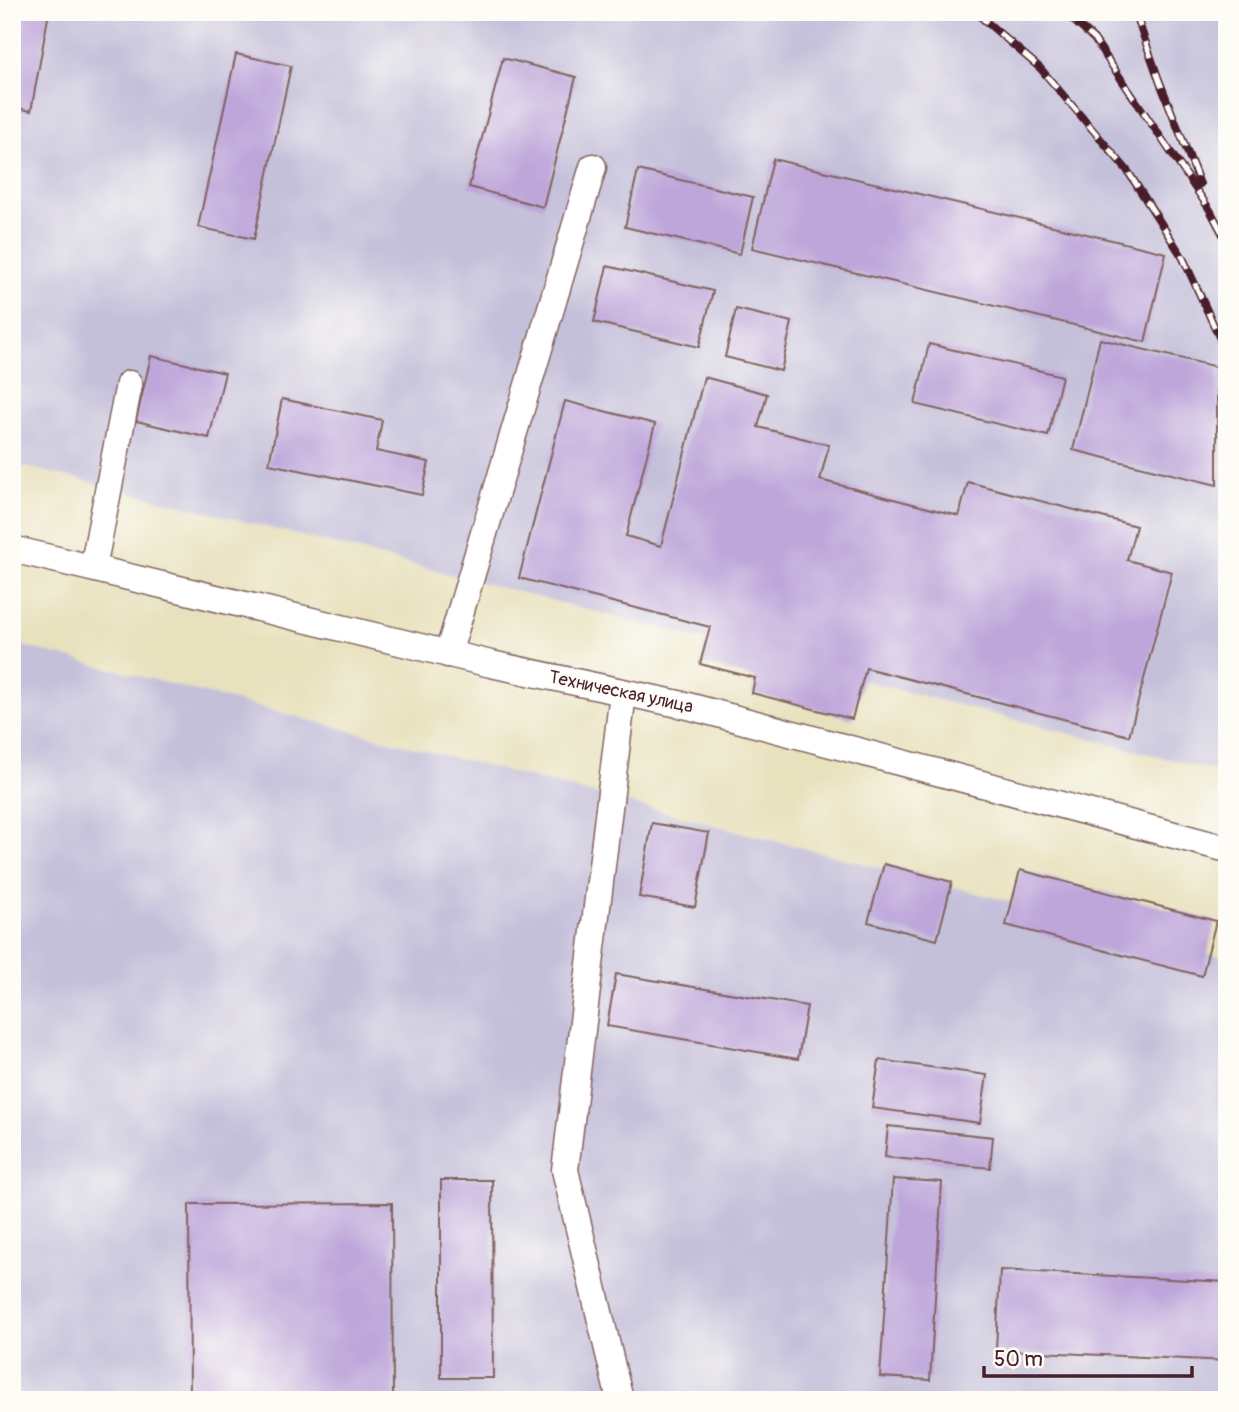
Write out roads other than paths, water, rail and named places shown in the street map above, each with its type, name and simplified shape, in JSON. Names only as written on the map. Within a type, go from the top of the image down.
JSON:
[{"type":"street","points":[[448,654],[593,167]]},
{"type":"street","points":[[93,568],[129,384]]},
{"type":"street","name":"Техническая улица","points":[[12,549],[448,654],[688,706],[1227,849]]},
{"type":"street","points":[[620,1400],[565,1170],[623,693]]},
{"type":"railway","points":[[975,12],[1040,68],[1127,170],[1183,258],[1227,354]]},
{"type":"railway","points":[[1064,12],[1094,39],[1210,210],[1227,242]]},
{"type":"railway","points":[[1135,12],[1200,184]]}]
